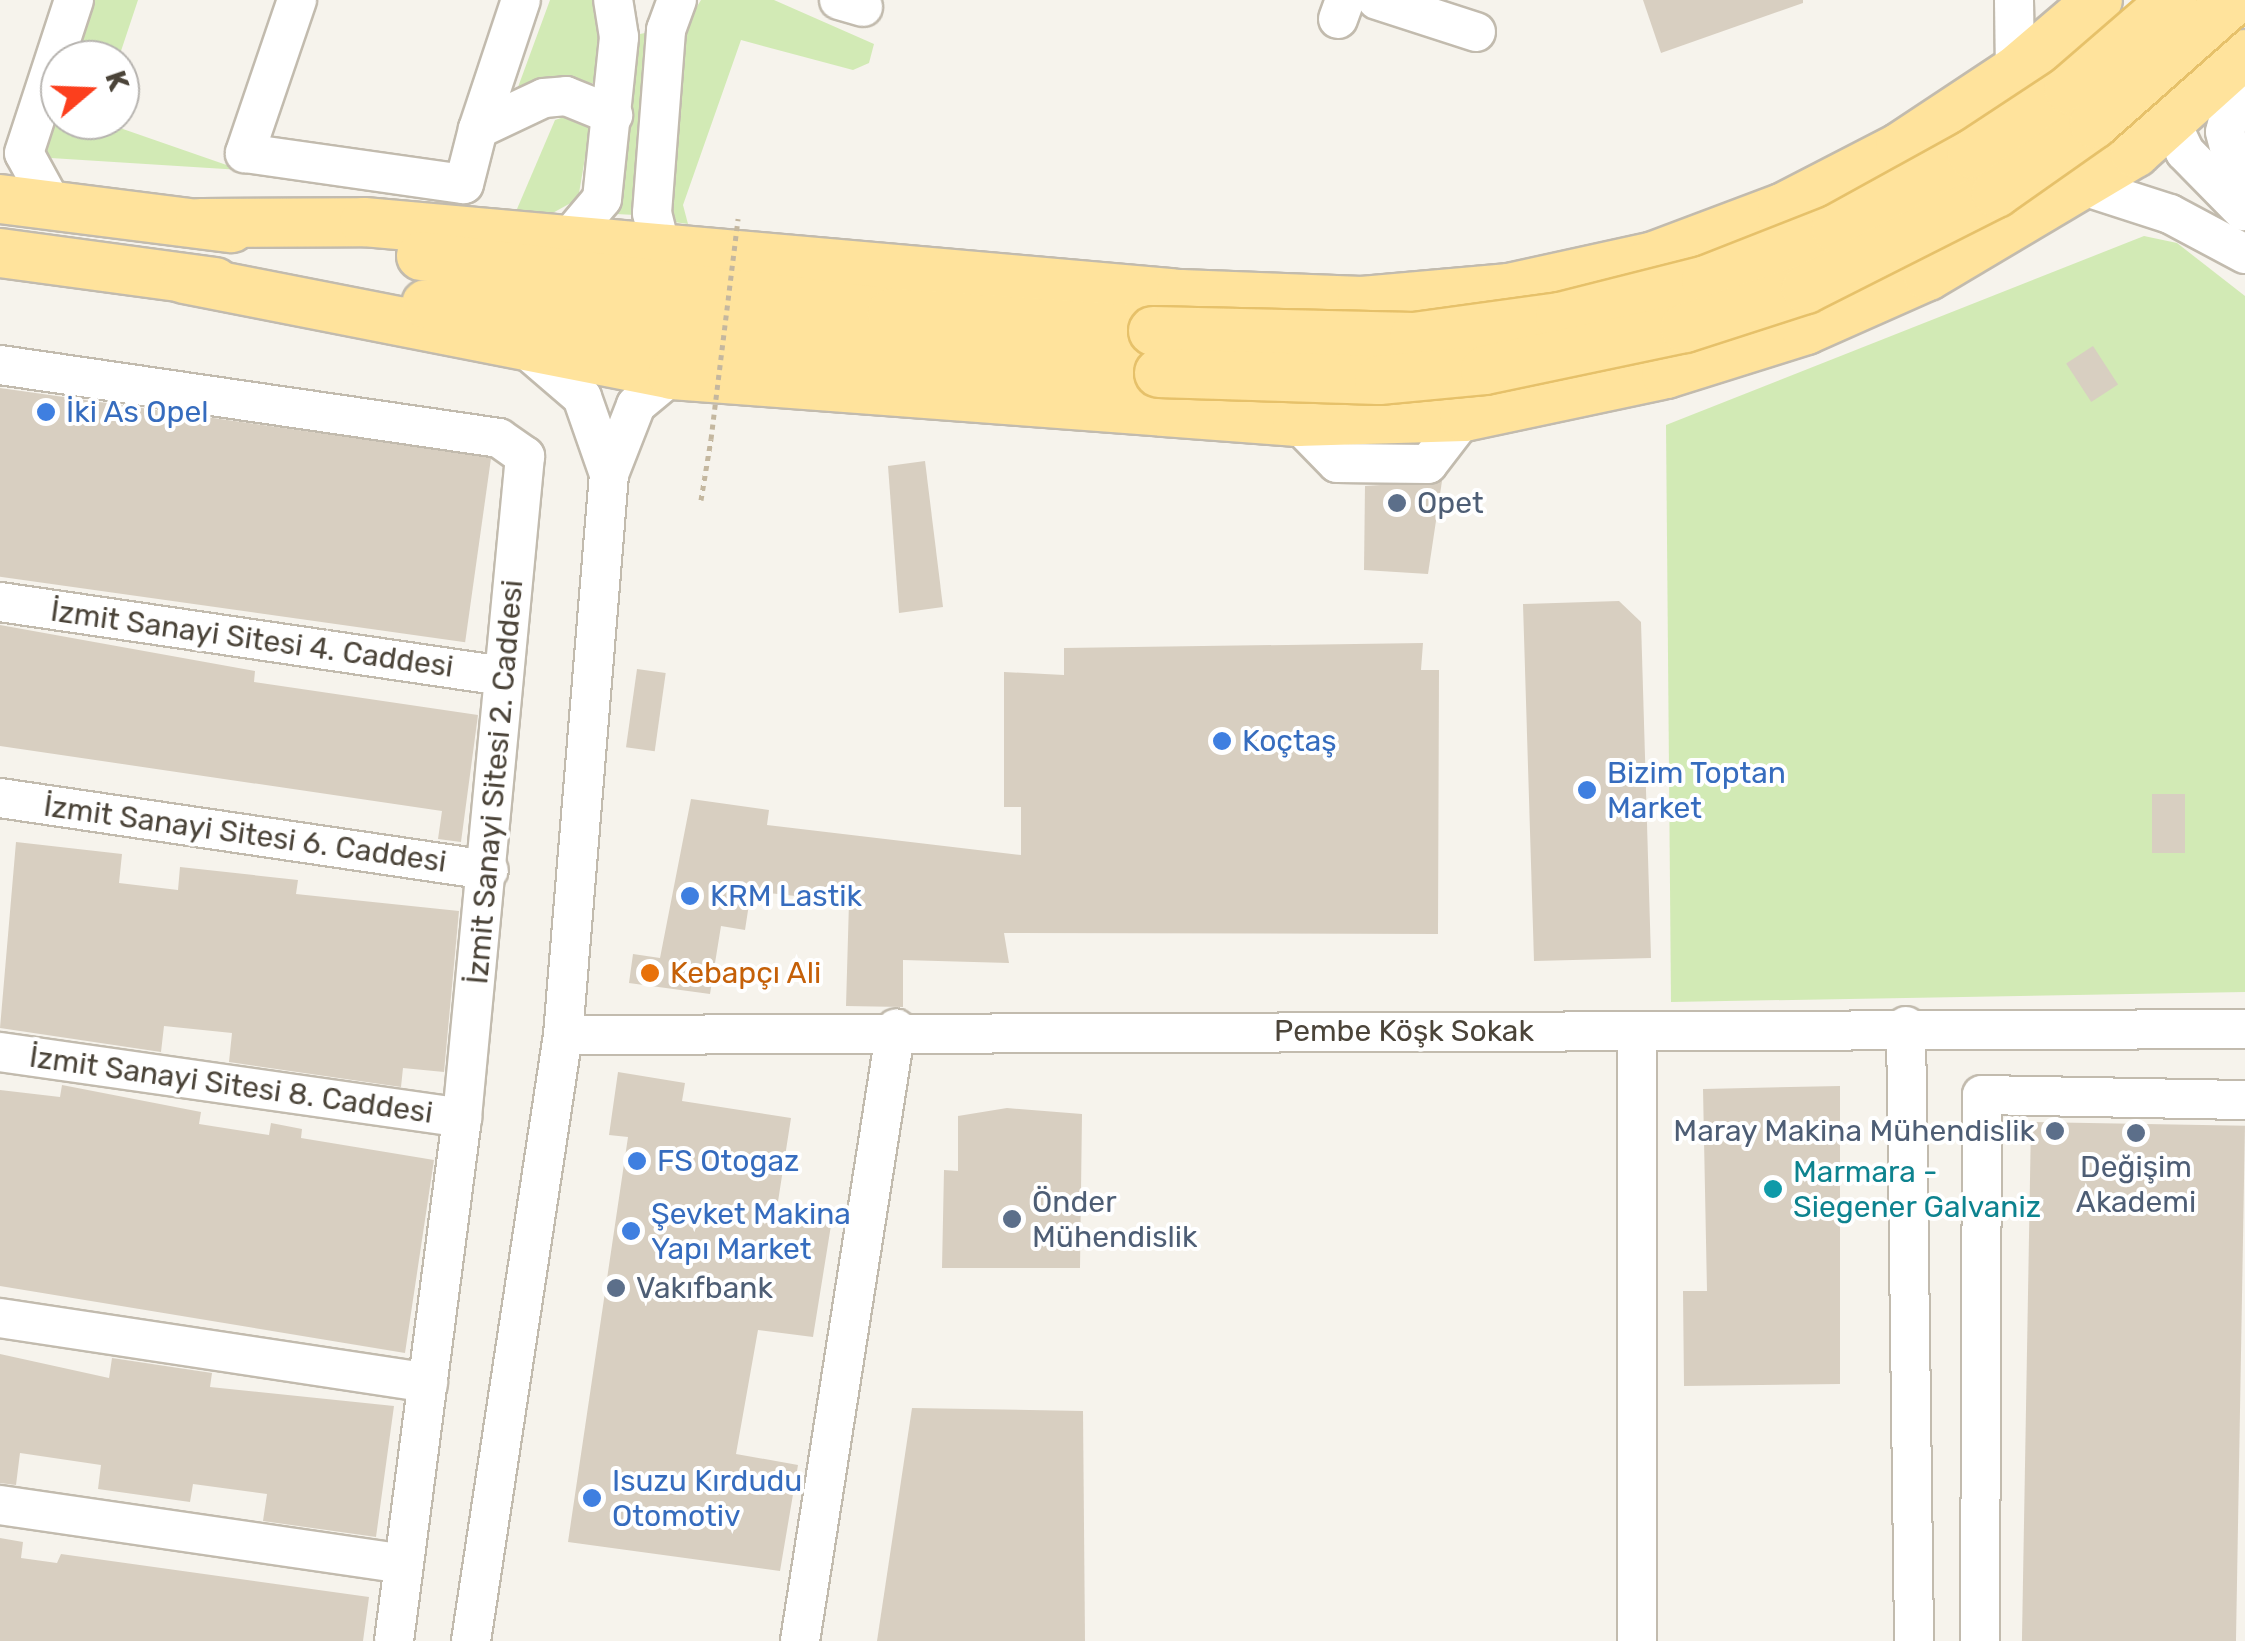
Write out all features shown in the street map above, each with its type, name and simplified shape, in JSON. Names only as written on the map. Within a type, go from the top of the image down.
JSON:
[{"type":"main road","points":[[184,279],[1165,333],[1414,337],[1560,317],[1706,280],[1836,229],[1972,154],[2069,90],[2173,0]]},
{"type":"main road","points":[[2201,0],[2245,18]]},
{"type":"main road","points":[[200,224],[364,222],[569,238],[942,279],[1380,380],[1486,370],[1685,328],[1806,289],[1996,193],[2094,124],[2234,0]]},
{"type":"main road","points":[[0,199],[892,313],[1165,333],[1362,301],[1510,288],[1654,256],[1782,208],[1900,147],[2015,71],[2084,5],[2150,55],[2170,120]]},
{"type":"main road","points":[[0,253],[184,279],[532,354],[672,375],[1298,422],[1464,417],[1666,374],[1806,330],[1928,276],[2083,186],[2170,120],[2244,55]]},
{"type":"main road","points":[[2015,71],[2012,99],[2026,144],[2049,174],[2083,186]]},
{"type":"main road","points":[[1900,147],[1929,158],[1951,193],[1955,235],[1928,276]]},
{"type":"street","points":[[0,158],[58,0]]},
{"type":"street","points":[[53,206],[24,153],[74,0]]},
{"type":"street","points":[[297,0],[245,153],[464,184],[478,128],[521,0]]},
{"type":"street","points":[[1377,0],[1476,32]]},
{"type":"street","points":[[2014,0],[2015,71]]},
{"type":"street","points":[[569,238],[596,217],[612,116],[614,1],[641,17],[674,7],[652,212],[661,248]]},
{"type":"street","points":[[2244,55],[2225,132],[2245,211]]},
{"type":"street","points":[[478,128],[566,96],[612,116]]},
{"type":"street","points":[[2170,120],[2185,152],[2245,211]]},
{"type":"street","points":[[2083,186],[2170,214],[2245,254]]},
{"type":"street","points":[[532,354],[582,398],[610,474]]},
{"type":"street","name":"İzmit Sanayi Sitesi 2. Caddesi","points":[[0,365],[512,441],[525,469],[462,1118],[394,1641]]},
{"type":"street","points":[[471,1641],[563,1035],[610,474],[636,405],[672,375]]},
{"type":"street","name":"İzmit Sanayi Sitesi 4. Caddesi","points":[[0,602],[504,676]]},
{"type":"street","name":"İzmit Sanayi Sitesi 6. Caddesi","points":[[0,798],[489,870]]},
{"type":"street","points":[[1906,1026],[1914,1641]]},
{"type":"street","name":"Pembe Köşk Sokak","points":[[563,1035],[896,1028],[1637,1032],[1906,1026],[2245,1029]]},
{"type":"street","points":[[800,1641],[896,1028]]},
{"type":"street","points":[[1637,1032],[1637,1641]]},
{"type":"street","name":"İzmit Sanayi Sitesi 8. Caddesi","points":[[0,1052],[462,1118]]},
{"type":"street","points":[[1980,1641],[1982,1095],[2245,1100]]},
{"type":"street","points":[[0,1318],[428,1383]]},
{"type":"street","points":[[0,1505],[404,1564]]},
{"type":"path","points":[[702,500],[738,219]]},
{"type":"green space","points":[[58,0],[138,0],[125,40],[44,40]]},
{"type":"green space","points":[[550,0],[603,0],[601,84],[547,78],[514,98]]},
{"type":"green space","points":[[701,0],[774,0],[874,44],[869,63],[853,70],[741,40],[683,205],[688,224],[674,222],[667,206],[682,31]]},
{"type":"green space","points":[[645,33],[653,39],[635,215],[616,214],[635,35]]},
{"type":"green space","points":[[40,51],[40,140],[140,140],[140,135],[241,170],[3,155]]},
{"type":"green space","points":[[567,116],[591,123],[578,199],[549,215],[514,216],[555,120]]},
{"type":"green space","points":[[2144,236],[2177,243],[2245,296],[2245,992],[1671,1002],[1666,425]]},
{"type":"building","points":[[1643,0],[1803,0],[1803,3],[1661,53]]},
{"type":"building","points":[[2093,346],[2118,385],[2091,402],[2066,363]]},
{"type":"building","points":[[0,388],[491,457],[465,642],[0,577]]},
{"type":"building","points":[[925,461],[943,607],[899,613],[888,466]]},
{"type":"building","points":[[1442,481],[1428,574],[1364,570],[1365,486]]},
{"type":"building","name":"Bizim Toptan Market","points":[[1619,601],[1641,622],[1651,958],[1534,961],[1523,604]]},
{"type":"building","points":[[0,625],[255,671],[254,682],[478,715],[461,842],[438,839],[442,811],[0,746]]},
{"type":"building","name":"Koçtaş","points":[[1423,643],[1421,670],[1439,670],[1438,934],[1004,933],[1009,963],[903,960],[903,1007],[846,1006],[849,902],[751,891],[745,930],[721,926],[710,994],[629,983],[633,954],[660,958],[691,799],[769,810],[767,825],[1021,855],[1021,807],[1004,807],[1004,672],[1064,675],[1064,648]]},
{"type":"building","points":[[637,669],[666,673],[655,751],[626,747]]},
{"type":"building","points":[[2152,794],[2185,794],[2185,853],[2152,853]]},
{"type":"building","points":[[16,842],[122,854],[119,883],[178,890],[180,867],[298,880],[296,894],[459,911],[444,1072],[403,1068],[401,1087],[229,1062],[232,1033],[164,1026],[161,1052],[0,1028]]},
{"type":"building","points":[[618,1072],[685,1083],[682,1101],[791,1118],[777,1208],[833,1213],[813,1337],[758,1330],[736,1454],[798,1465],[780,1571],[568,1542],[628,1137],[609,1135]]},
{"type":"building","points":[[62,1085],[201,1112],[199,1124],[269,1135],[271,1123],[302,1129],[301,1138],[434,1160],[405,1353],[0,1286],[0,1090],[60,1097]]},
{"type":"building","name":"Marmara - Siegener Galvaniz","points":[[1840,1086],[1840,1384],[1684,1386],[1683,1291],[1707,1291],[1703,1089]]},
{"type":"building","name":"Önder Mühendislik","points":[[1007,1108],[1082,1114],[1080,1268],[942,1268],[944,1170],[958,1171],[958,1116]]},
{"type":"building","points":[[2031,1122],[2245,1126],[2236,1641],[2022,1641]]},
{"type":"building","points":[[0,1354],[109,1378],[112,1358],[212,1373],[210,1387],[394,1406],[376,1537],[263,1521],[267,1494],[193,1484],[190,1502],[98,1489],[101,1465],[20,1453],[16,1485],[0,1483]]},
{"type":"building","points":[[912,1408],[1083,1411],[1085,1641],[877,1641]]},
{"type":"building","points":[[0,1538],[23,1542],[21,1558],[57,1563],[61,1554],[369,1597],[363,1641],[0,1641]]},
{"type":"place","name":"İki As Opel","points":[[46,412]]},
{"type":"place","name":"Opet","points":[[1397,503]]},
{"type":"place","name":"Koçtaş","points":[[1222,741]]},
{"type":"place","name":"Bizim Toptan Market","points":[[1587,790]]},
{"type":"place","name":"KRM Lastik","points":[[690,896]]},
{"type":"place","name":"Kebapçı Ali","points":[[650,973]]},
{"type":"place","name":"Maray Makina Mühendislik","points":[[2055,1131]]},
{"type":"place","name":"Değişim Akademi","points":[[2136,1133]]},
{"type":"place","name":"FS Otogaz","points":[[637,1161]]},
{"type":"place","name":"Marmara - Siegener Galvaniz","points":[[1773,1189]]},
{"type":"place","name":"Önder Mühendislik","points":[[1012,1219]]},
{"type":"place","name":"Şevket Makina Yapı Market","points":[[631,1231]]},
{"type":"place","name":"Vakıfbank","points":[[616,1288]]},
{"type":"place","name":"Isuzu Kırdudu Otomotiv","points":[[592,1498]]}]
